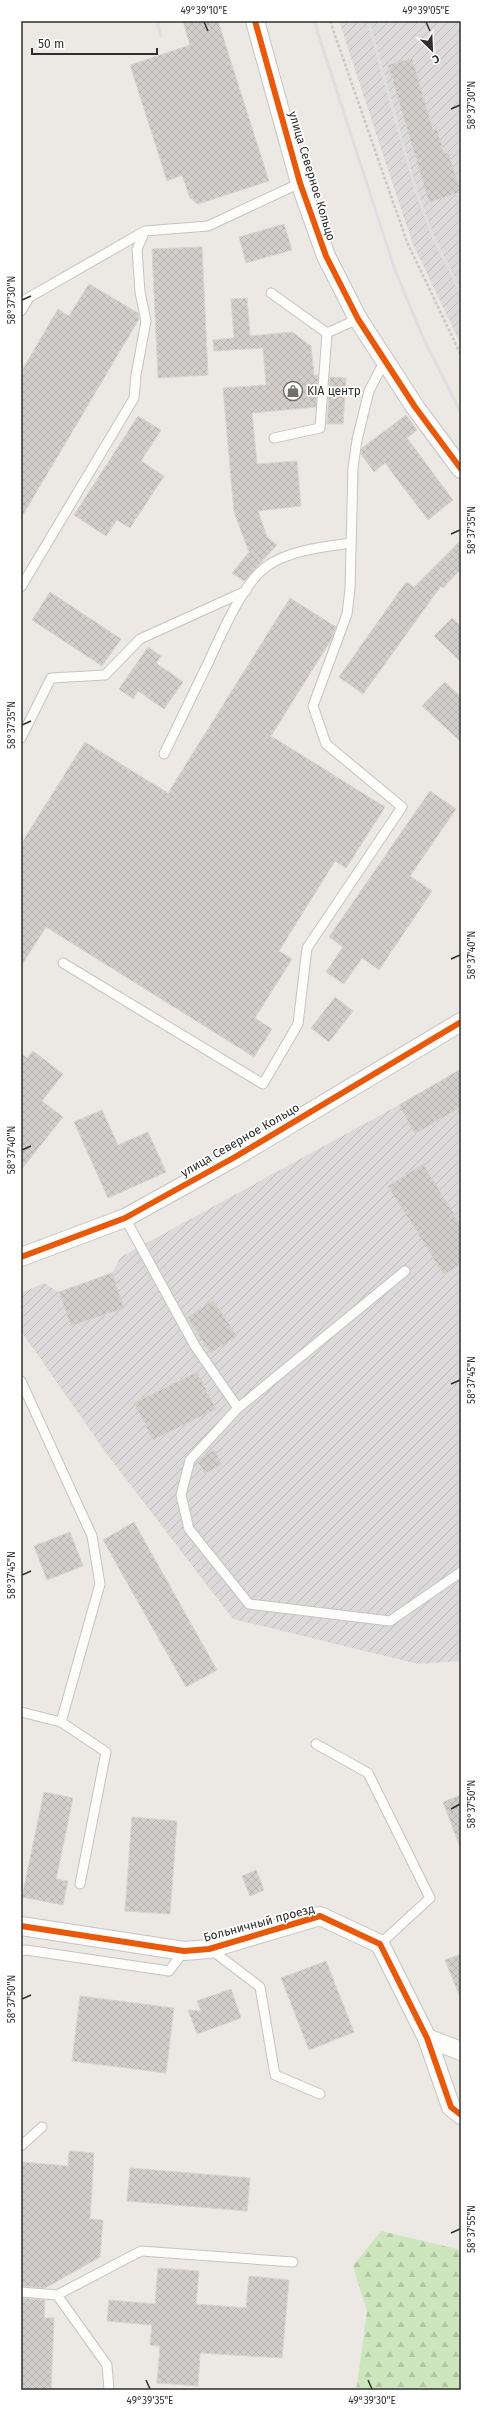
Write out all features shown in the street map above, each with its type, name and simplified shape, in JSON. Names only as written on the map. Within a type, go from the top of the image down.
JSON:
[{"type":"street","name":"улица Северное Кольцо","points":[[255,21],[300,183],[326,256],[358,319],[415,407],[461,469]]},
{"type":"street","name":"улица Северное Кольцо","points":[[21,1257],[125,1218],[234,1157],[461,1022]]},
{"type":"street","name":"Больничный проезд","points":[[21,1926],[184,1951],[210,1949],[320,1916],[380,1944]]},
{"type":"street","points":[[380,1944],[427,2038],[452,2107],[461,2115]]},
{"type":"street","points":[[427,2038],[461,2051]]},
{"type":"lane","points":[[21,311],[25,300],[145,231],[208,226],[300,183]]},
{"type":"lane","points":[[21,587],[134,398],[146,321],[140,292],[137,249],[145,231]]},
{"type":"lane","points":[[270,293],[327,333]]},
{"type":"lane","points":[[327,333],[358,319]]},
{"type":"lane","points":[[274,438],[320,428],[327,333]]},
{"type":"lane","points":[[63,962],[263,1084],[298,1024],[307,948],[402,807],[326,744],[313,706],[347,614],[350,589],[353,468],[357,440],[369,391],[385,360]]},
{"type":"lane","points":[[164,754],[228,621],[246,591],[265,568],[271,563],[306,551],[351,543]]},
{"type":"lane","points":[[21,738],[51,678],[105,675],[140,639],[246,591]]},
{"type":"lane","points":[[125,1218],[196,1346],[238,1408]]},
{"type":"lane","points":[[405,1271],[238,1408],[190,1460],[182,1495],[190,1529],[248,1604],[390,1621],[461,1572]]},
{"type":"lane","points":[[21,1381],[92,1536],[100,1584],[61,1722]]},
{"type":"lane","points":[[21,1712],[61,1722],[106,1752],[80,1884]]},
{"type":"lane","points":[[316,1744],[368,1773],[430,1898],[380,1944]]},
{"type":"lane","points":[[210,1949],[260,1988],[275,2075],[320,2094]]},
{"type":"lane","points":[[21,1951],[26,1950],[169,1972],[184,1951]]},
{"type":"lane","points":[[21,2146],[42,2127]]},
{"type":"lane","points":[[21,2292],[57,2295],[141,2251],[293,2262]]},
{"type":"lane","points":[[57,2295],[107,2365],[109,2390]]},
{"type":"path","points":[[330,21],[407,242],[461,355]]},
{"type":"shaded area","points":[[339,21],[461,21],[461,345],[412,242]]},
{"type":"shaded area","points":[[461,1069],[461,1661],[418,1664],[233,1619],[109,1457],[21,1331],[21,1293],[44,1283],[59,1292],[112,1273],[121,1257],[399,1105]]},
{"type":"green space","points":[[381,2231],[461,2250],[461,2390],[352,2390],[357,2386],[367,2311],[353,2266]]},
{"type":"building","points":[[183,21],[218,21],[269,181],[198,204],[190,198],[182,175],[167,181],[130,65],[190,45]]},
{"type":"building","points":[[412,58],[433,130],[437,129],[444,153],[448,152],[461,192],[429,202],[388,65]]},
{"type":"building","points":[[284,224],[292,250],[246,263],[239,237]]},
{"type":"building","points":[[202,247],[208,375],[158,378],[152,249]]},
{"type":"building","points":[[89,284],[138,313],[139,319],[21,518],[21,372],[58,309],[69,316]]},
{"type":"building","points":[[247,298],[250,336],[292,332],[311,346],[314,375],[318,376],[316,407],[252,413],[257,464],[297,461],[301,506],[258,511],[267,537],[277,545],[244,581],[232,573],[249,552],[234,512],[223,388],[266,385],[263,348],[214,351],[213,340],[234,338],[231,299]]},
{"type":"building","points":[[330,377],[346,378],[343,424],[327,424]]},
{"type":"building","points":[[406,415],[417,430],[407,438],[453,500],[428,520],[385,463],[374,472],[361,454],[362,448]]},
{"type":"building","points":[[138,416],[161,430],[141,461],[164,476],[130,528],[117,520],[106,536],[74,515]]},
{"type":"building","points":[[461,540],[461,569],[443,588],[441,586],[363,694],[339,677],[406,582],[414,587]]},
{"type":"building","points":[[50,592],[121,639],[102,666],[32,620]]},
{"type":"building","points":[[290,598],[336,627],[331,640],[271,736],[385,807],[346,868],[335,861],[279,951],[292,959],[255,1018],[272,1029],[254,1057],[46,927],[21,966],[21,844],[85,742],[168,793]]},
{"type":"building","points":[[452,618],[461,626],[461,662],[434,636]]},
{"type":"building","points":[[148,647],[161,656],[156,663],[183,682],[164,709],[138,691],[133,699],[119,689]]},
{"type":"building","points":[[445,682],[461,697],[461,742],[422,706]]},
{"type":"building","points":[[430,791],[456,809],[410,876],[432,891],[379,970],[362,958],[344,984],[326,972],[343,947],[329,937]]},
{"type":"building","points":[[335,997],[353,1011],[329,1042],[311,1028]]},
{"type":"building","points":[[33,1051],[63,1074],[42,1101],[63,1117],[21,1170],[21,1053],[27,1058]]},
{"type":"building","points":[[461,1069],[461,1107],[415,1134],[399,1105]]},
{"type":"building","points":[[102,1110],[118,1145],[148,1132],[166,1172],[108,1198],[74,1122]]},
{"type":"building","points":[[423,1164],[461,1225],[461,1264],[444,1275],[388,1186]]},
{"type":"building","points":[[112,1273],[124,1308],[71,1326],[59,1292]]},
{"type":"building","points":[[213,1300],[237,1336],[211,1353],[187,1318]]},
{"type":"building","points":[[197,1372],[216,1409],[153,1440],[134,1403]]},
{"type":"building","points":[[214,1450],[222,1464],[205,1474],[197,1461]]},
{"type":"building","points":[[134,1522],[217,1670],[186,1687],[103,1540]]},
{"type":"building","points":[[70,1532],[83,1566],[47,1580],[34,1546]]},
{"type":"building","points":[[44,1792],[73,1798],[56,1879],[68,1881],[63,1905],[22,1897]]},
{"type":"building","points":[[461,1795],[461,1847],[460,1847],[443,1802]]},
{"type":"building","points":[[132,1817],[177,1821],[170,1914],[125,1911]]},
{"type":"building","points":[[256,1870],[264,1890],[250,1896],[242,1876]]},
{"type":"building","points":[[461,1954],[461,1997],[460,1997],[445,1960]]},
{"type":"building","points":[[326,1961],[354,2032],[309,2050],[281,1978]]},
{"type":"building","points":[[231,1989],[241,2018],[197,2034],[188,2010],[201,2011],[197,2001]]},
{"type":"building","points":[[80,1996],[174,2008],[166,2073],[72,2061]]},
{"type":"building","points":[[69,2151],[94,2153],[90,2219],[103,2220],[100,2257],[45,2288],[21,2286],[21,2162],[68,2166]]},
{"type":"building","points":[[130,2168],[250,2178],[247,2211],[127,2201]]},
{"type":"building","points":[[158,2268],[199,2271],[196,2304],[246,2308],[249,2276],[289,2280],[282,2358],[200,2353],[198,2386],[157,2383],[160,2346],[150,2345],[152,2325],[107,2321],[109,2300],[155,2304]]},
{"type":"building","points":[[21,2298],[45,2300],[44,2318],[54,2318],[51,2390],[21,2389]]},
{"type":"railway","points":[[157,21],[161,36]]},
{"type":"railway","points":[[314,21],[395,270],[424,340],[461,413]]},
{"type":"railway","points":[[368,21],[416,191],[434,239],[461,293]]},
{"type":"cycle path","points":[[255,21],[300,183],[326,256],[358,319],[415,407],[461,469]]},
{"type":"cycle path","points":[[21,1257],[125,1218],[235,1157],[461,1022]]},
{"type":"cycle path","points":[[21,1926],[184,1951],[209,1949],[320,1916],[380,1944],[427,2038],[451,2107],[461,2115]]},
{"type":"place","name":"KIA центр","points":[[293,391]]}]
